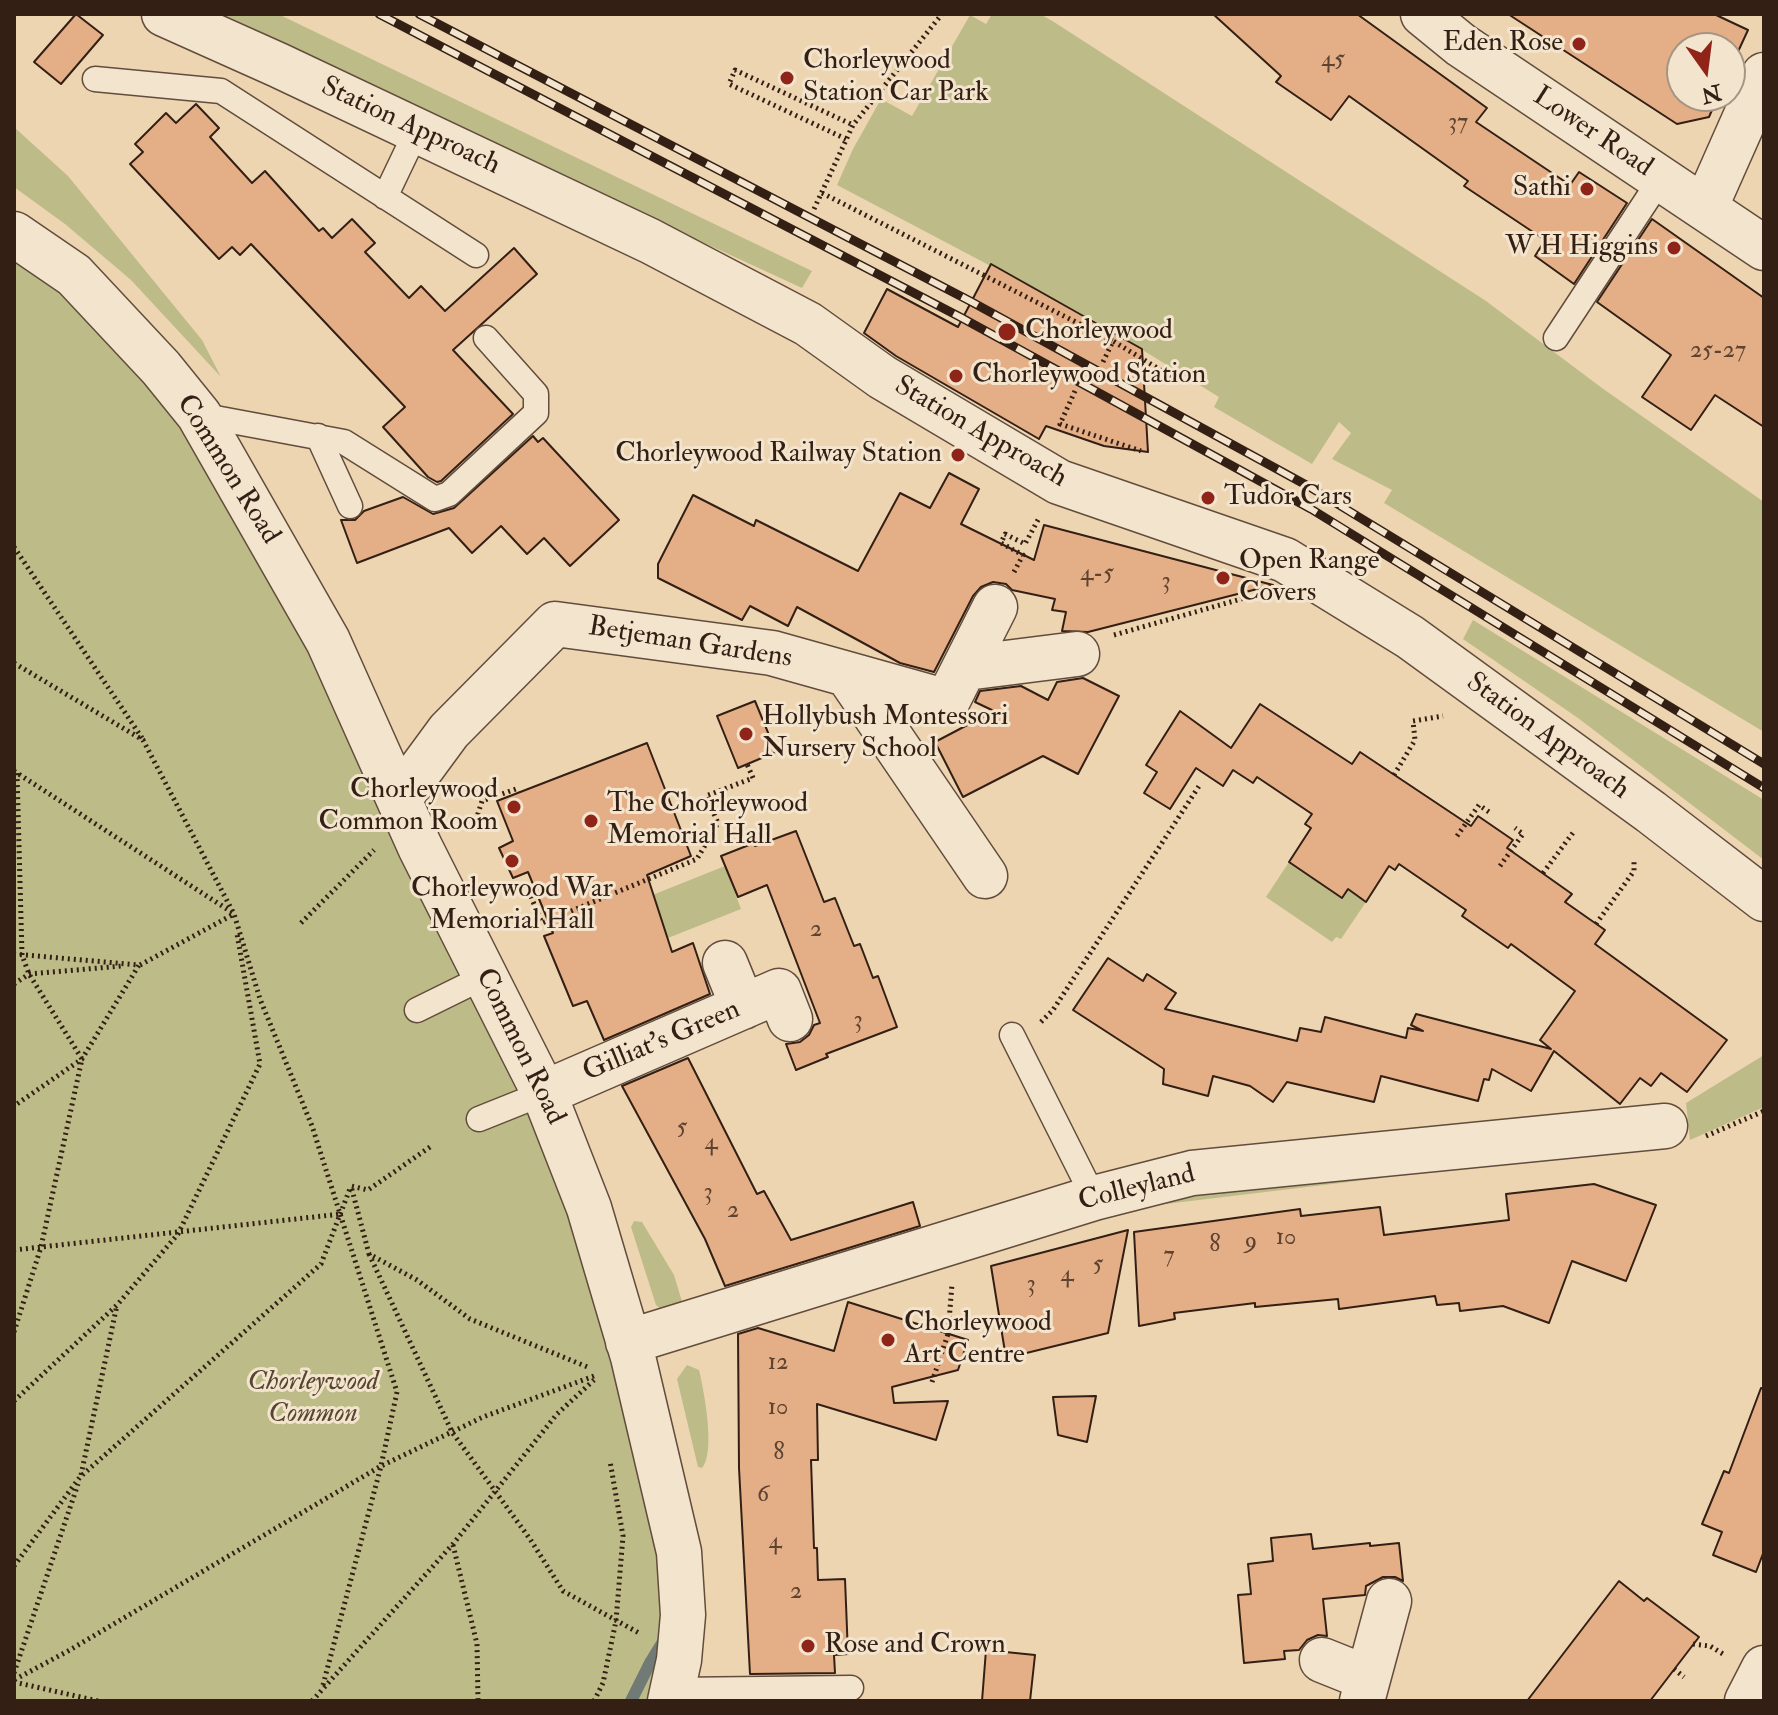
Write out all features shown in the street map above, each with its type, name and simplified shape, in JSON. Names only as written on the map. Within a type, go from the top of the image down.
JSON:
[{"type":"street","name":"Station Approach","points":[[164,14],[650,241],[808,324],[882,377],[1059,482],[1285,560],[1410,637],[1651,812],[1764,899]]},
{"type":"street","name":"Lower Road","points":[[1423,14],[1461,45],[1764,248]]},
{"type":"street","points":[[1705,208],[1764,75]]},
{"type":"street","name":"Common Road","points":[[14,234],[74,275],[161,368],[199,415],[328,641],[403,808],[544,1093],[580,1181],[615,1358],[679,1552],[683,1615],[675,1684]]},
{"type":"street","name":"Betjeman Gardens","points":[[403,808],[449,731],[555,624],[772,653],[947,702],[1004,591]]},
{"type":"street","points":[[966,668],[1077,654]]},
{"type":"street","points":[[848,675],[985,876]]},
{"type":"street","name":"Gilliat's Green","points":[[544,1093],[771,1006],[725,963]]},
{"type":"street","name":"Colleyland","points":[[615,1358],[946,1244],[1094,1198],[1192,1173],[1665,1126]]},
{"type":"street","points":[[1322,1660],[1364,1690],[1389,1601]]},
{"type":"street","points":[[1747,1701],[1764,1668]]},
{"type":"lane","points":[[95,79],[221,91],[476,255]]},
{"type":"lane","points":[[385,197],[417,130]]},
{"type":"lane","points":[[1556,338],[1660,180]]},
{"type":"lane","points":[[199,415],[344,442],[435,499],[449,494],[536,413],[536,394],[486,338]]},
{"type":"lane","points":[[318,436],[350,506]]},
{"type":"lane","points":[[417,1010],[484,977]]},
{"type":"lane","points":[[1012,1035],[1094,1198]]},
{"type":"lane","points":[[479,1119],[544,1093]]},
{"type":"lane","points":[[675,1684],[851,1688]]},
{"type":"path","points":[[814,209],[853,125],[942,14]]},
{"type":"path","points":[[846,139],[729,84],[735,70],[853,125]]},
{"type":"path","points":[[822,193],[1113,341],[1180,382]]},
{"type":"path","points":[[1103,362],[1113,341]]},
{"type":"path","points":[[1075,391],[1060,424],[1141,451]]},
{"type":"path","points":[[1004,591],[1023,555],[1001,543],[1005,534],[1025,544],[1027,541]]},
{"type":"path","points":[[14,547],[143,740],[234,914],[260,999],[312,1126],[397,1392],[381,1466],[322,1689]]},
{"type":"path","points":[[1077,654],[1094,640],[1241,599],[1285,560]]},
{"type":"path","points":[[14,663],[143,740]]},
{"type":"path","points":[[1394,775],[1415,740],[1413,721],[1454,715]]},
{"type":"path","points":[[510,892],[526,885],[542,923],[697,859],[718,823],[706,796],[753,778],[747,764]]},
{"type":"path","points":[[14,1401],[117,1305],[178,1234],[260,1064],[234,914],[16,772]]},
{"type":"path","points":[[16,772],[22,955],[29,974],[82,1059]]},
{"type":"path","points":[[1041,1023],[1053,1010],[1201,783]]},
{"type":"path","points":[[474,826],[482,801],[516,789],[518,793]]},
{"type":"path","points":[[1457,836],[1479,805],[1492,814]]},
{"type":"path","points":[[301,923],[403,808]]},
{"type":"path","points":[[1500,866],[1523,834],[1515,828]]},
{"type":"path","points":[[1543,873],[1575,830]]},
{"type":"path","points":[[1596,924],[1634,871],[1634,860]]},
{"type":"path","points":[[14,984],[29,974],[139,965],[234,914]]},
{"type":"path","points":[[14,954],[139,965]]},
{"type":"path","points":[[14,1332],[41,1247],[82,1059],[139,965]]},
{"type":"path","points":[[14,1106],[82,1059]]},
{"type":"path","points":[[1665,1126],[1701,1139],[1764,1111]]},
{"type":"path","points":[[351,1186],[368,1190],[430,1147]]},
{"type":"path","points":[[14,1566],[80,1477],[321,1264],[351,1186]]},
{"type":"path","points":[[351,1186],[369,1254],[452,1432],[563,1591],[662,1644],[675,1684]]},
{"type":"path","points":[[14,1250],[341,1214]]},
{"type":"path","points":[[932,1382],[948,1334],[953,1277],[946,1244]]},
{"type":"path","points":[[369,1254],[417,1280],[470,1319],[615,1358]]},
{"type":"path","points":[[14,1673],[80,1477],[117,1305]]},
{"type":"path","points":[[14,1681],[381,1466],[615,1358]]},
{"type":"path","points":[[312,1701],[453,1544],[557,1414],[615,1358]]},
{"type":"path","points":[[594,1701],[603,1683],[616,1621],[623,1536],[608,1448]]},
{"type":"path","points":[[453,1544],[477,1644],[478,1701]]},
{"type":"path","points":[[1674,1669],[1684,1677]]},
{"type":"path","points":[[14,1681],[98,1701]]},
{"type":"green space","points":[[208,14],[278,14],[812,271],[802,288]]},
{"type":"green space","points":[[992,14],[1040,14],[1054,22],[1486,301],[1602,388],[1764,502],[1764,732],[1384,503],[1392,490],[1332,459],[1351,433],[1339,422],[1312,464],[1214,407],[1219,397],[1097,322],[837,185],[881,99],[912,116],[970,15],[986,24]]},
{"type":"green space","points":[[14,127],[68,176],[202,340],[221,377],[131,280],[65,224],[14,187]]},
{"type":"green space","name":"Chorleywood Common","points":[[14,255],[93,318],[142,373],[228,488],[281,583],[441,939],[511,1078],[540,1126],[578,1231],[656,1533],[663,1598],[662,1637],[653,1701],[14,1701]]},
{"type":"green space","points":[[1473,620],[1764,800],[1764,860],[1578,718],[1463,639]]},
{"type":"green space","points":[[1289,862],[1342,898],[1347,889],[1366,902],[1341,939],[1336,937],[1332,942],[1266,897]]},
{"type":"green space","points":[[725,866],[741,909],[668,938],[650,896]]},
{"type":"green space","points":[[1764,1055],[1764,1107],[1690,1140],[1686,1103]]},
{"type":"green space","points":[[1376,1168],[1382,1178],[1149,1206],[1152,1198]]},
{"type":"green space","points":[[634,1221],[642,1222],[674,1275],[683,1305],[664,1312],[656,1305],[631,1227]]},
{"type":"green space","points":[[687,1365],[699,1370],[706,1406],[709,1436],[702,1468],[698,1467],[677,1379]]},
{"type":"building","points":[[76,14],[103,35],[61,84],[34,62]]},
{"type":"building","points":[[1213,14],[1357,14],[1487,108],[1476,122],[1570,185],[1579,172],[1627,203],[1574,284],[1535,256],[1545,240],[1464,186],[1468,181],[1349,96],[1331,120],[1276,82],[1281,76]]},
{"type":"building","points":[[1508,14],[1714,14],[1748,30],[1746,34],[1666,32],[1666,112],[1711,112],[1709,117],[1677,124]]},
{"type":"building","points":[[196,104],[219,128],[210,137],[252,183],[265,171],[319,231],[323,228],[332,238],[352,219],[375,243],[365,252],[409,298],[421,286],[445,311],[514,248],[537,274],[453,350],[513,414],[441,481],[428,477],[383,427],[405,407],[251,244],[240,255],[232,247],[219,259],[130,164],[143,152],[135,144],[166,113],[176,123]]},
{"type":"building","points":[[1652,219],[1764,298],[1764,427],[1715,395],[1691,430],[1642,397],[1671,355],[1597,302]]},
{"type":"building","points":[[991,264],[1142,349],[1148,452],[1104,446],[1046,426],[1039,439],[896,356],[864,333],[887,289],[958,327]]},
{"type":"building","points":[[533,436],[538,442],[543,438],[619,520],[570,566],[544,538],[527,554],[501,526],[472,553],[449,528],[357,563],[341,520],[355,520],[364,511],[403,497],[433,514],[454,508]]},
{"type":"building","points":[[949,473],[979,489],[961,524],[1034,560],[1044,525],[1273,585],[1088,632],[1062,631],[1066,612],[1052,610],[1055,599],[1012,590],[1006,584],[993,582],[981,587],[973,596],[934,672],[900,663],[797,607],[788,626],[750,606],[742,620],[658,578],[658,564],[693,495],[754,526],[756,520],[858,571],[900,493],[930,508]]},
{"type":"building","points":[[1083,678],[1119,696],[1078,774],[1043,756],[963,797],[935,742],[994,711],[975,702],[980,691],[1021,686],[1048,700],[1057,682]]},
{"type":"building","name":"Hollybush Montessori Nursery School","points":[[755,701],[776,752],[738,768],[717,716]]},
{"type":"building","points":[[1260,704],[1352,764],[1360,752],[1471,826],[1478,816],[1513,840],[1507,848],[1572,894],[1565,902],[1605,930],[1595,944],[1727,1040],[1687,1092],[1661,1073],[1651,1086],[1640,1078],[1620,1104],[1554,1051],[1531,1091],[1492,1069],[1489,1080],[1484,1079],[1478,1101],[1381,1076],[1374,1102],[1287,1082],[1273,1102],[1250,1086],[1213,1076],[1208,1096],[1163,1084],[1164,1069],[1073,1010],[1108,958],[1143,981],[1147,974],[1176,993],[1165,1009],[1297,1041],[1300,1028],[1321,1032],[1325,1017],[1406,1038],[1408,1028],[1423,1031],[1411,1025],[1416,1014],[1551,1049],[1540,1040],[1575,991],[1511,944],[1508,948],[1462,916],[1466,910],[1399,864],[1395,870],[1389,866],[1366,902],[1348,889],[1342,898],[1289,862],[1311,828],[1305,824],[1312,814],[1257,777],[1253,783],[1233,770],[1223,786],[1196,768],[1170,809],[1144,793],[1157,772],[1146,765],[1180,711],[1231,748]]},
{"type":"building","points":[[647,743],[691,856],[647,875],[672,952],[693,943],[710,994],[604,1040],[587,1001],[573,1006],[544,936],[553,933],[528,872],[513,878],[499,848],[513,841],[497,801]]},
{"type":"building","points":[[796,831],[824,902],[835,898],[854,946],[860,944],[873,978],[878,976],[897,1027],[826,1054],[828,1057],[796,1070],[786,1044],[800,1042],[809,1035],[814,1025],[820,1023],[767,885],[738,897],[721,856]]},
{"type":"building","points":[[688,1058],[757,1194],[764,1191],[791,1240],[913,1202],[920,1226],[725,1286],[705,1239],[622,1086]]},
{"type":"building","points":[[1594,1184],[1656,1205],[1626,1281],[1572,1261],[1549,1323],[1503,1306],[1460,1311],[1459,1303],[1437,1305],[1435,1296],[1339,1309],[1338,1299],[1255,1307],[1255,1303],[1174,1313],[1175,1319],[1139,1326],[1134,1232],[1300,1209],[1301,1216],[1380,1207],[1384,1235],[1509,1220],[1506,1194]]},
{"type":"building","points":[[1128,1230],[1108,1333],[1006,1358],[991,1266]]},
{"type":"building","points":[[848,1302],[968,1340],[958,1370],[892,1387],[894,1403],[948,1401],[936,1440],[817,1404],[818,1460],[811,1460],[814,1548],[817,1548],[818,1580],[845,1579],[848,1654],[834,1655],[835,1673],[750,1674],[739,1468],[738,1334],[758,1328],[834,1351]]},
{"type":"building","points":[[1761,1388],[1764,1389],[1764,1551],[1756,1572],[1713,1555],[1722,1532],[1702,1524],[1724,1471],[1729,1473]]},
{"type":"building","points":[[1096,1396],[1087,1442],[1058,1435],[1053,1397]]},
{"type":"building","points":[[1311,1534],[1313,1549],[1399,1543],[1403,1581],[1383,1577],[1366,1586],[1365,1595],[1323,1599],[1327,1636],[1318,1635],[1307,1640],[1299,1650],[1284,1651],[1285,1659],[1244,1663],[1238,1595],[1251,1594],[1248,1564],[1273,1561],[1271,1538]]},
{"type":"building","points":[[1619,1581],[1699,1637],[1650,1701],[1527,1701]]},
{"type":"building","points":[[986,1650],[1035,1655],[1030,1701],[982,1701]]},
{"type":"waterway","points":[[631,1701],[666,1637]]},
{"type":"railway","points":[[379,14],[962,318],[1311,509],[1764,788]]},
{"type":"railway","points":[[419,14],[970,301],[1308,486],[1764,764]]},
{"type":"place","name":"Eden Rose","points":[[1579,44]]},
{"type":"place","name":"Chorleywood Station Car Park","points":[[787,78]]},
{"type":"place","name":"Sathi","points":[[1587,189]]},
{"type":"place","name":"W H Higgins","points":[[1674,248]]},
{"type":"place","name":"Chorleywood","points":[[1007,332]]},
{"type":"place","name":"Chorleywood Station","points":[[956,376]]},
{"type":"place","name":"Chorleywood Railway Station","points":[[958,455]]},
{"type":"place","name":"Tudor Cars","points":[[1208,498]]},
{"type":"place","name":"Open Range Covers","points":[[1223,578]]},
{"type":"place","name":"Hollybush Montessori Nursery School","points":[[746,734]]},
{"type":"place","name":"Chorleywood Common Room","points":[[514,807]]},
{"type":"place","name":"The Chorleywood Memorial Hall","points":[[591,821]]},
{"type":"place","name":"Chorleywood War Memorial Hall","points":[[512,861]]},
{"type":"place","name":"Chorleywood Art Centre","points":[[888,1340]]},
{"type":"place","name":"Rose and Crown","points":[[808,1646]]}]
